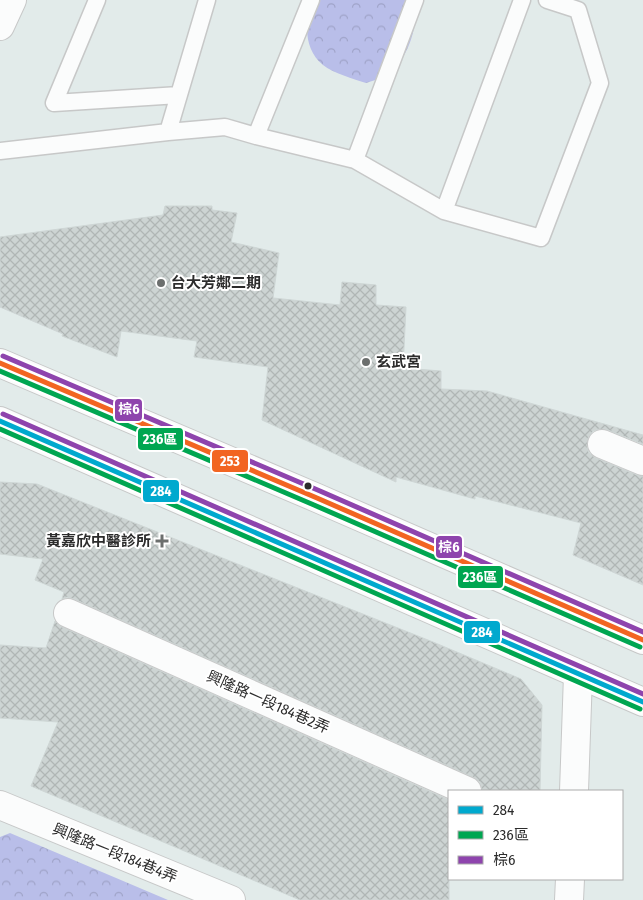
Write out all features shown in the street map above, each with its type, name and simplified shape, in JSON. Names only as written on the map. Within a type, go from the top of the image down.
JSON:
[{"type":"main road","points":[[0,26],[12,0]]},
{"type":"main road","points":[[0,363],[308,494],[643,640]]},
{"type":"main road","points":[[0,421],[643,702]]},
{"type":"main road","points":[[602,444],[643,461]]},
{"type":"main road","name":"興隆路一段184巷2弄","points":[[68,613],[465,790]]},
{"type":"main road","points":[[574,790],[578,675]]},
{"type":"main road","name":"興隆路一段184巷4弄","points":[[0,805],[231,900]]},
{"type":"main road","points":[[569,900],[570,880]]},
{"type":"lane","points":[[97,0],[54,103],[179,95]]},
{"type":"lane","points":[[168,132],[207,0]]},
{"type":"lane","points":[[256,136],[311,0]]},
{"type":"lane","points":[[356,160],[415,0]]},
{"type":"lane","points":[[444,211],[522,0]]},
{"type":"lane","points":[[0,151],[225,127],[356,160],[444,211],[540,238],[600,83],[578,10],[547,0]]},
{"type":"green space","points":[[312,0],[415,0],[416,10],[413,32],[406,52],[400,62],[393,70],[382,77],[366,83],[327,68],[316,59],[307,35],[308,17]]},
{"type":"green space","points":[[10,833],[168,900],[0,900],[0,837]]},
{"type":"building","points":[[165,206],[212,206],[212,210],[237,213],[231,242],[279,253],[273,298],[340,305],[342,282],[376,285],[376,305],[406,307],[403,368],[441,371],[441,389],[487,391],[643,435],[643,444],[608,430],[599,429],[593,431],[588,438],[587,446],[589,453],[596,458],[643,476],[643,585],[573,555],[581,523],[475,496],[475,499],[396,477],[396,482],[262,420],[268,367],[194,357],[197,341],[121,331],[117,357],[62,336],[63,334],[0,307],[0,237],[163,215]]},
{"type":"building","points":[[0,482],[37,484],[521,679],[542,705],[540,790],[482,790],[480,782],[473,777],[74,599],[67,597],[62,599],[64,592],[35,580],[43,559],[0,554]]},
{"type":"building","points":[[55,621],[62,627],[448,800],[449,900],[300,900],[31,786],[58,722],[0,718],[0,645],[46,648]]},
{"type":"transit line","name":"棕6","points":[[3,356],[320,491],[643,632]]},
{"type":"transit line","name":"253","points":[[0,363],[643,640]]},
{"type":"transit line","name":"236區","points":[[0,371],[640,647]]},
{"type":"transit line","name":"棕6","points":[[3,414],[643,694]]},
{"type":"transit line","name":"284","points":[[0,421],[643,702]]},
{"type":"transit line","name":"236區","points":[[0,429],[640,709]]},
{"type":"place","name":"台大芳鄰二期","points":[[161,283]]},
{"type":"place","name":"玄武宮","points":[[366,362]]},
{"type":"place","name":"黃嘉欣中醫診所","points":[[162,541]]}]
